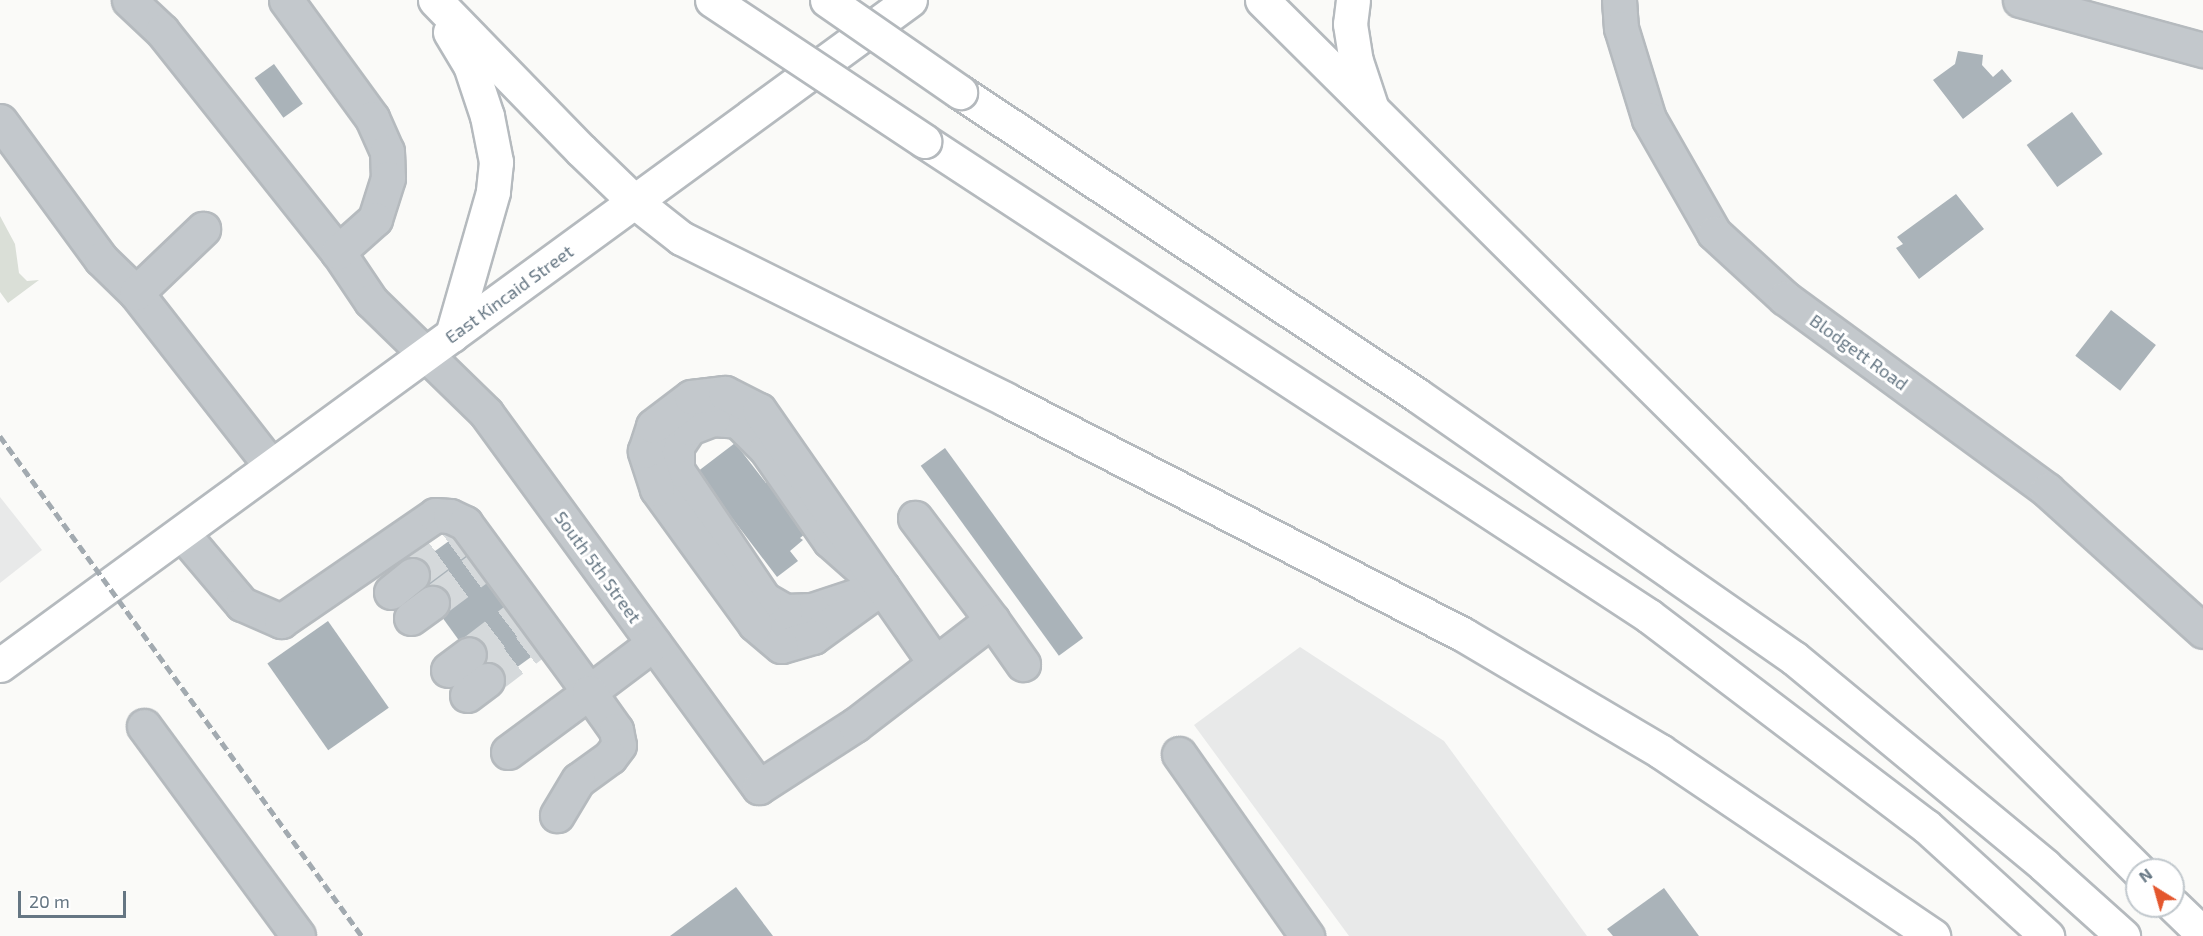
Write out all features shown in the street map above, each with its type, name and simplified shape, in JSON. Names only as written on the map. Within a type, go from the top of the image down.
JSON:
[{"type":"main road","points":[[433,0],[634,201],[681,238],[1007,400],[1464,635],[1660,751],[1933,936]]},
{"type":"main road","points":[[433,0],[470,65],[487,116],[496,162],[494,192],[440,345]]},
{"type":"main road","points":[[712,0],[1649,616],[1926,826],[2047,936]]},
{"type":"main road","points":[[827,0],[960,92],[1417,395],[1794,658],[2045,866],[2123,936]]},
{"type":"main road","name":"East Kincaid Street","points":[[0,665],[910,0]]},
{"type":"main road","points":[[1262,0],[2126,858]]},
{"type":"main road","points":[[1353,0],[1350,24],[1354,52],[1372,110]]},
{"type":"main road","points":[[2185,917],[2203,934]]},
{"type":"street","name":"South 5th Street","points":[[129,0],[162,31],[339,252],[378,309],[440,345],[486,413],[759,787],[855,725],[935,663]]},
{"type":"street","points":[[286,0],[372,118],[387,151],[388,178],[375,219],[339,252]]},
{"type":"street","name":"Blodgett Road","points":[[1619,0],[1621,28],[1649,119],[1714,233],[1785,298],[2047,490],[2203,631]]},
{"type":"street","points":[[2020,0],[2203,50]]},
{"type":"street","points":[[0,121],[101,259],[136,293],[271,466]]},
{"type":"street","points":[[136,293],[203,229]]},
{"type":"street","points":[[882,587],[813,637],[781,646],[755,624],[657,489],[645,452],[652,426],[691,397],[725,393],[759,411],[882,587],[935,663],[992,620]]},
{"type":"street","points":[[182,533],[242,604],[281,621],[435,515],[450,516],[465,523],[467,534],[542,638],[589,692],[616,730],[619,745],[610,757],[578,780],[557,815]]},
{"type":"street","points":[[915,518],[1023,664]]},
{"type":"street","points":[[508,752],[654,644]]},
{"type":"street","points":[[144,726],[298,936]]},
{"type":"street","points":[[1179,754],[1307,936]]},
{"type":"shaded area","points":[[0,216],[15,244],[19,273],[27,281],[39,280],[8,303],[0,292]]},
{"type":"shaded area","points":[[0,497],[42,550],[0,583]]},
{"type":"shaded area","points":[[1300,647],[1444,741],[1587,936],[1349,936],[1194,725]]},
{"type":"building","points":[[1958,51],[1983,55],[1982,65],[1993,77],[2002,69],[2012,81],[1963,119],[1933,80],[1955,64]]},
{"type":"building","points":[[274,64],[303,104],[283,118],[255,78]]},
{"type":"building","points":[[2072,112],[2103,154],[2057,187],[2027,145]]},
{"type":"building","points":[[1956,194],[1984,229],[1919,279],[1896,248],[1903,244],[1897,237]]},
{"type":"building","points":[[2111,310],[2156,345],[2120,391],[2075,356]]},
{"type":"building","points":[[735,443],[766,483],[772,479],[783,494],[779,498],[793,517],[804,519],[797,524],[805,534],[800,538],[803,540],[790,551],[798,561],[777,577],[697,472]]},
{"type":"building","points":[[945,448],[1083,638],[1059,656],[921,466]]},
{"type":"building","points":[[460,533],[543,648],[492,685],[408,571]]},
{"type":"building","points":[[328,621],[389,708],[328,750],[267,663]]},
{"type":"building","points":[[736,887],[773,936],[670,936]]},
{"type":"building","points":[[1664,888],[1699,936],[1613,936],[1607,929]]},
{"type":"tunnel","points":[[412,575],[463,537]]},
{"type":"tunnel","points":[[432,603],[483,565]]},
{"type":"tunnel","points":[[469,654],[520,615]]},
{"type":"tunnel","points":[[487,680],[538,641]]},
{"type":"railway","points":[[0,436],[362,936]]}]
